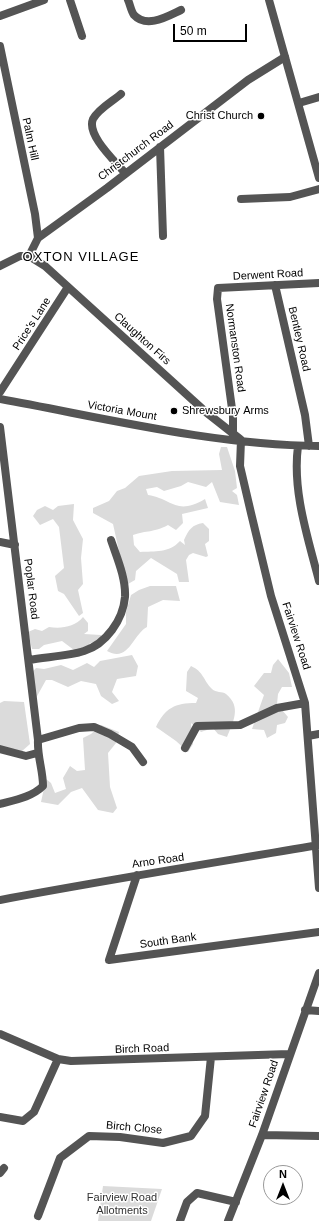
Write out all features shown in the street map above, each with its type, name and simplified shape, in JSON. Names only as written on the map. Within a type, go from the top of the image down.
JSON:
[{"type":"street","points":[[0,16],[44,0]]},
{"type":"street","points":[[70,0],[82,36]]},
{"type":"street","points":[[128,0],[134,15],[144,21],[156,21],[181,10]]},
{"type":"street","points":[[269,0],[319,176]]},
{"type":"street","name":"Palm Hill","points":[[0,46],[35,214],[38,238]]},
{"type":"street","name":"Christchurch Road","points":[[29,256],[38,238],[248,80],[285,57]]},
{"type":"street","points":[[121,94],[96,114],[92,120],[92,127],[96,137],[125,174]]},
{"type":"street","points":[[299,103],[319,97]]},
{"type":"street","points":[[160,147],[162,236]]},
{"type":"street","points":[[241,199],[290,197],[319,189]]},
{"type":"street","points":[[0,266],[20,256],[29,256]]},
{"type":"street","name":"Claughton Firs","points":[[29,256],[45,266],[207,413],[241,440]]},
{"type":"street","name":"Derwent Road","points":[[218,288],[319,283]]},
{"type":"street","name":"Bentley Road","points":[[275,285],[303,407],[309,446]]},
{"type":"street","name":"Price's Lane","points":[[0,392],[68,288]]},
{"type":"street","name":"Normanston Road","points":[[218,288],[217,299],[233,416],[233,434]]},
{"type":"street","name":"Victoria Mount","points":[[0,399],[199,435],[298,446],[319,446]]},
{"type":"street","name":"Poplar Road","points":[[0,427],[29,660],[38,740],[37,753],[43,786],[38,791],[24,798],[0,804]]},
{"type":"street","name":"Fairview Road","points":[[241,440],[240,466],[250,513],[271,596],[305,703],[318,845],[319,888]]},
{"type":"street","points":[[298,446],[295,466],[319,581]]},
{"type":"street","points":[[29,660],[85,651],[108,636],[119,619],[125,597],[122,570],[111,540]]},
{"type":"street","points":[[0,542],[15,545]]},
{"type":"street","points":[[185,748],[197,726],[240,725],[277,708],[305,703]]},
{"type":"street","points":[[38,740],[79,728],[94,727],[110,734],[132,747],[143,762]]},
{"type":"street","points":[[308,736],[319,734]]},
{"type":"street","points":[[0,749],[26,756],[37,753]]},
{"type":"street","name":"Arno Road","points":[[0,900],[137,875],[227,862],[318,845]]},
{"type":"street","name":"South Bank","points":[[137,875],[109,960],[319,932]]},
{"type":"street","name":"Fairview Road","points":[[228,1221],[262,1135],[289,1054],[319,973]]},
{"type":"street","points":[[305,1010],[319,1011]]},
{"type":"street","name":"Birch Road","points":[[0,1034],[58,1059],[71,1061],[118,1061],[289,1054]]},
{"type":"street","name":"Birch Close","points":[[38,1216],[60,1158],[90,1136],[120,1137],[163,1143],[191,1136],[205,1116],[211,1057]]},
{"type":"street","points":[[0,1117],[23,1121],[34,1112],[58,1059]]},
{"type":"street","points":[[262,1135],[319,1136]]},
{"type":"street","points":[[180,1221],[188,1202],[197,1193],[236,1202]]},
{"type":"green space","points":[[221,447],[227,447],[235,471],[237,488],[232,491],[237,495],[239,505],[220,502],[212,482],[206,487],[188,482],[181,486],[164,491],[157,487],[146,489],[148,495],[175,505],[187,506],[205,499],[208,508],[182,514],[183,523],[176,530],[168,525],[133,535],[134,545],[140,552],[162,551],[171,548],[180,541],[185,545],[184,540],[189,530],[193,526],[203,523],[209,529],[209,541],[205,544],[208,556],[206,557],[193,553],[189,555],[186,560],[189,582],[179,582],[177,574],[151,558],[136,571],[135,580],[128,584],[119,579],[121,560],[113,524],[93,513],[93,508],[109,501],[117,491],[125,488],[139,476],[172,471],[222,470],[219,454]]},
{"type":"green space","points":[[74,504],[73,520],[83,539],[81,558],[83,584],[78,590],[83,613],[79,616],[64,594],[58,591],[55,576],[64,568],[59,527],[53,519],[40,525],[33,516],[37,510],[45,506],[53,510],[58,506]]},
{"type":"green space","points":[[150,586],[176,586],[180,601],[163,600],[148,607],[147,627],[138,635],[126,651],[114,654],[107,651],[126,624],[126,612],[131,595]]},
{"type":"green space","points":[[83,617],[88,623],[88,631],[84,634],[101,635],[101,641],[90,643],[83,655],[77,657],[74,650],[62,641],[44,645],[39,649],[32,649],[28,632],[35,629],[42,631],[49,627],[58,628],[72,625]]},
{"type":"green space","points":[[132,655],[138,666],[136,676],[117,679],[112,692],[119,701],[112,704],[101,696],[96,684],[81,681],[68,687],[52,680],[46,680],[36,698],[28,677],[36,668],[44,669],[61,665],[73,670],[87,663],[94,667],[100,661]]},
{"type":"green space","points":[[278,659],[289,673],[292,687],[282,687],[278,694],[277,704],[288,717],[285,723],[277,725],[276,733],[267,738],[264,730],[252,729],[264,695],[254,686],[264,673],[271,673],[273,665]]},
{"type":"green space","points":[[191,666],[201,674],[212,689],[226,694],[231,699],[234,704],[235,715],[227,737],[218,734],[213,728],[201,732],[191,723],[193,744],[188,752],[176,741],[156,727],[163,715],[172,708],[182,704],[196,703],[198,698],[186,691],[187,672]]},
{"type":"green space","points":[[4,701],[24,702],[30,744],[21,752],[0,747],[0,703]]},
{"type":"green space","points":[[101,725],[119,732],[116,743],[108,753],[110,787],[117,808],[113,813],[98,810],[82,788],[71,792],[58,805],[41,802],[46,779],[51,783],[55,793],[66,789],[63,778],[70,766],[77,771],[85,770],[83,738],[91,734]]},
{"type":"green space","name":"Fairview Road Allotments","points":[[103,1186],[162,1189],[151,1221],[98,1221]]},
{"type":"place","name":"Christ Church","points":[[261,116]]},
{"type":"place","name":"Shrewsbury Arms","points":[[174,411]]},
{"type":"district","name":"OXTON VILLAGE","points":[[81,257]]}]
